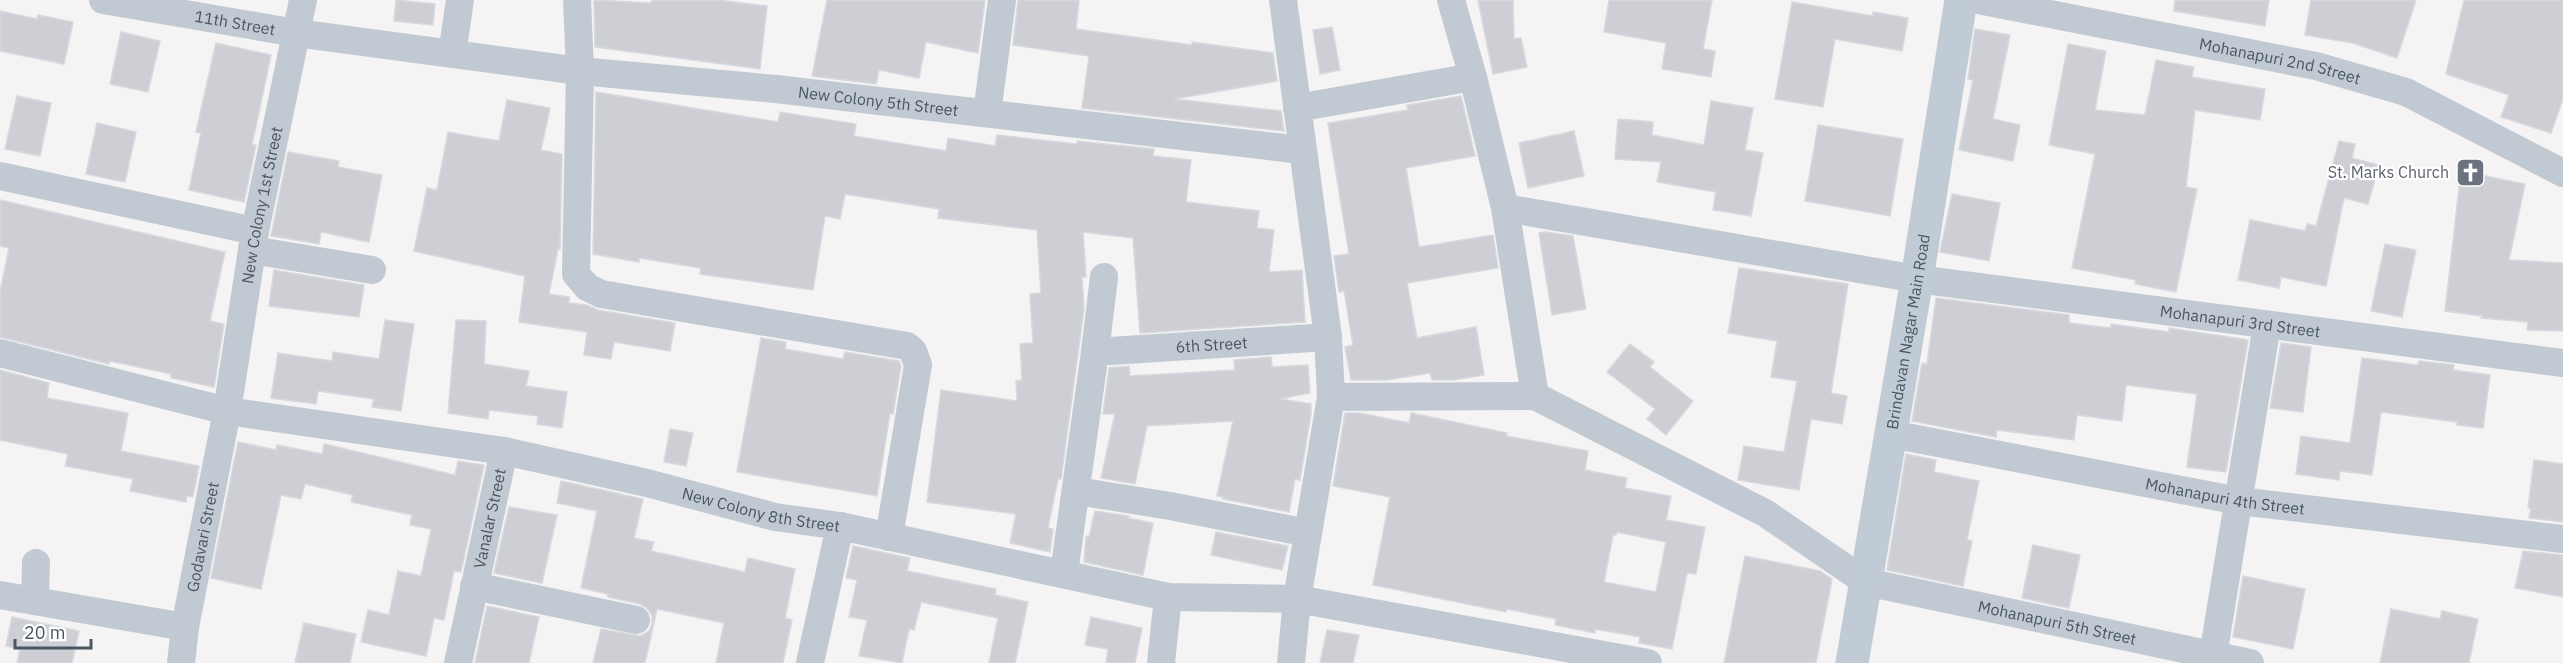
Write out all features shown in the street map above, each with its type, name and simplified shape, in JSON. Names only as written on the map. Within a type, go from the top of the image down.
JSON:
[{"type":"street","name":"11th Street","points":[[106,0],[296,33]]},
{"type":"street","name":"New Colony 1st Street","points":[[226,411],[254,240],[303,0]]},
{"type":"street","points":[[452,54],[460,0]]},
{"type":"street","points":[[577,0],[580,71],[576,274],[586,287],[601,294],[907,346],[913,351],[918,365],[917,374],[889,537]]},
{"type":"street","points":[[987,113],[1002,0]]},
{"type":"street","points":[[1283,0],[1328,337],[1331,397],[1298,599],[1291,663]]},
{"type":"street","points":[[1451,0],[1473,77],[1505,208],[1535,396]]},
{"type":"street","name":"Brindavan Nagar Main Road","points":[[1852,663],[1917,279],[1961,0]]},
{"type":"street","name":"Mohanapuri 2nd Street","points":[[1978,0],[2316,66],[2406,92],[2563,173]]},
{"type":"street","name":"New Colony 5th Street","points":[[296,33],[580,71],[776,89],[1302,150]]},
{"type":"street","points":[[1298,108],[1473,77]]},
{"type":"street","points":[[0,176],[372,270]]},
{"type":"street","name":"Mohanapuri 3rd Street","points":[[1505,208],[1917,279],[2563,363]]},
{"type":"street","points":[[1064,573],[1104,277]]},
{"type":"street","points":[[2213,656],[2267,325]]},
{"type":"street","name":"6th Street","points":[[1095,352],[1328,337]]},
{"type":"street","name":"New Colony 8th Street","points":[[0,353],[226,411],[504,451],[646,483],[775,517],[840,526],[1168,597],[1298,599],[1648,663]]},
{"type":"street","points":[[1331,397],[1535,396],[1765,513],[1866,582]]},
{"type":"street","name":"Godavari Street","points":[[181,663],[185,627],[226,411]]},
{"type":"street","name":"Mohanapuri 4th Street","points":[[1891,434],[2239,501],[2563,538]]},
{"type":"street","name":"Vanalar Street","points":[[458,663],[504,451]]},
{"type":"street","points":[[1077,490],[1308,533]]},
{"type":"street","points":[[810,663],[840,526]]},
{"type":"street","points":[[35,601],[36,563]]},
{"type":"street","name":"Mohanapuri 5th Street","points":[[1866,582],[2250,663]]},
{"type":"street","points":[[474,586],[636,620]]},
{"type":"street","points":[[0,595],[185,627]]},
{"type":"street","points":[[1161,663],[1168,597]]},
{"type":"building","points":[[396,0],[435,4],[433,25],[394,21]]},
{"type":"building","points":[[594,0],[651,3],[652,0],[717,0],[767,6],[760,69],[595,47]]},
{"type":"building","points":[[827,0],[985,0],[978,53],[926,42],[919,78],[879,70],[876,84],[812,76]]},
{"type":"building","points":[[1018,0],[1079,0],[1076,29],[1192,45],[1192,42],[1273,53],[1277,81],[1174,99],[1281,111],[1284,131],[1082,108],[1089,56],[1013,45]]},
{"type":"building","points":[[1478,0],[1513,0],[1514,39],[1521,38],[1527,67],[1493,74]]},
{"type":"building","points":[[1609,0],[1712,0],[1703,49],[1715,51],[1711,77],[1662,69],[1666,43],[1604,32]]},
{"type":"building","points":[[2175,0],[2269,0],[2265,26],[2174,11]]},
{"type":"building","points":[[2311,0],[2416,0],[2397,58],[2353,43],[2305,35]]},
{"type":"building","points":[[2464,0],[2563,0],[2563,99],[2551,133],[2501,117],[2509,95],[2446,74]]},
{"type":"building","points":[[1792,2],[1873,16],[1873,12],[1908,18],[1902,51],[1835,39],[1823,107],[1775,99]]},
{"type":"building","points":[[0,11],[37,19],[38,15],[73,22],[64,64],[0,51]]},
{"type":"building","points":[[1332,27],[1340,70],[1320,74],[1313,30]]},
{"type":"building","points":[[1975,29],[2010,35],[1993,119],[2020,125],[2013,161],[1959,150],[1973,80],[1968,79]]},
{"type":"building","points":[[121,32],[160,41],[148,92],[110,84]]},
{"type":"building","points":[[216,43],[271,55],[252,145],[256,145],[244,202],[189,190],[201,133],[196,132]]},
{"type":"building","points":[[2068,44],[2106,51],[2095,110],[2145,115],[2156,60],[2194,67],[2192,77],[2265,89],[2260,120],[2195,110],[2186,187],[2197,189],[2176,292],[2135,284],[2136,280],[2072,268],[2095,154],[2049,145]]},
{"type":"building","points":[[596,92],[778,122],[780,112],[856,124],[854,136],[946,151],[948,138],[995,146],[997,135],[1077,144],[1077,141],[1154,149],[1153,156],[1191,160],[1186,202],[1259,211],[1257,228],[1274,230],[1269,272],[1302,270],[1305,322],[1140,333],[1133,238],[1083,232],[1086,277],[1082,277],[1084,309],[1061,479],[1058,479],[1048,528],[1053,529],[1050,552],[1010,543],[1016,514],[927,502],[941,390],[1017,401],[1016,381],[1022,380],[1020,344],[1033,343],[1030,294],[1041,293],[1037,230],[938,218],[939,209],[845,194],[840,219],[825,216],[813,290],[700,274],[701,268],[639,258],[639,262],[593,254]]},
{"type":"building","points":[[17,96],[51,103],[40,156],[5,149]]},
{"type":"building","points":[[1461,96],[1475,156],[1406,168],[1419,247],[1493,235],[1498,268],[1407,283],[1417,338],[1476,327],[1484,375],[1454,380],[1432,380],[1430,373],[1387,380],[1351,380],[1345,347],[1353,345],[1344,291],[1339,292],[1334,256],[1349,254],[1328,123],[1408,110],[1407,105]]},
{"type":"building","points":[[507,100],[550,108],[541,150],[562,154],[560,249],[558,249],[549,294],[569,297],[569,303],[587,305],[598,310],[675,323],[670,351],[614,342],[611,359],[584,355],[587,332],[519,322],[525,276],[414,251],[427,188],[437,190],[448,132],[499,141]]},
{"type":"building","points":[[1711,101],[1753,108],[1745,150],[1763,153],[1751,216],[1713,210],[1716,192],[1657,182],[1661,162],[1615,159],[1618,119],[1653,122],[1652,135],[1704,145]]},
{"type":"building","points":[[97,123],[136,132],[125,182],[86,174]]},
{"type":"building","points":[[1818,125],[1903,139],[1890,216],[1805,201]]},
{"type":"building","points":[[1574,131],[1584,176],[1528,188],[1519,143]]},
{"type":"building","points":[[2339,141],[2355,144],[2352,158],[2379,165],[2368,204],[2344,198],[2326,286],[2281,277],[2279,288],[2238,280],[2250,220],[2305,231],[2307,224],[2316,226]]},
{"type":"building","points":[[288,152],[339,161],[338,167],[382,175],[369,242],[321,232],[319,244],[271,236]]},
{"type":"building","points":[[2461,171],[2525,184],[2509,260],[2563,263],[2563,331],[2527,330],[2528,322],[2481,318],[2482,316],[2445,311]]},
{"type":"building","points":[[1952,194],[2000,203],[1989,261],[1940,252]]},
{"type":"building","points":[[0,200],[225,252],[210,321],[224,324],[214,387],[171,378],[171,374],[110,361],[109,364],[0,337],[0,292],[9,248],[0,246]]},
{"type":"building","points":[[1539,233],[1573,236],[1586,309],[1552,315]]},
{"type":"building","points":[[2385,244],[2416,250],[2402,317],[2371,311]]},
{"type":"building","points":[[1739,268],[1848,284],[1831,393],[1847,396],[1842,424],[1811,419],[1799,490],[1738,480],[1744,446],[1784,452],[1797,381],[1771,377],[1777,341],[1728,333]]},
{"type":"building","points":[[274,270],[364,285],[359,317],[269,306]]},
{"type":"building","points":[[1936,298],[2069,315],[2069,323],[2111,328],[2111,324],[2169,332],[2169,328],[2248,340],[2226,472],[2187,467],[2197,394],[2126,385],[2122,421],[2077,415],[2074,440],[1997,430],[1996,437],[1912,421],[1922,363],[1927,364]]},
{"type":"building","points":[[385,320],[414,324],[401,411],[372,407],[374,399],[318,391],[316,404],[271,398],[278,353],[332,361],[333,352],[379,359]]},
{"type":"building","points":[[456,320],[486,321],[484,364],[529,371],[526,386],[567,392],[562,428],[537,424],[538,416],[489,410],[488,419],[448,413]]},
{"type":"building","points":[[761,338],[786,342],[785,349],[843,359],[845,352],[899,361],[901,366],[893,414],[890,413],[877,496],[737,472]]},
{"type":"building","points":[[2281,343],[2311,347],[2303,412],[2270,408]]},
{"type":"building","points":[[1630,344],[1654,362],[1650,367],[1693,401],[1666,435],[1647,419],[1655,409],[1607,372]]},
{"type":"building","points":[[1271,357],[1272,367],[1308,365],[1310,393],[1280,399],[1311,404],[1300,480],[1295,479],[1289,512],[1217,496],[1233,421],[1147,426],[1135,484],[1101,478],[1115,414],[1103,414],[1109,368],[1129,366],[1130,376],[1235,370],[1234,360]]},
{"type":"building","points":[[2362,358],[2418,365],[2419,361],[2454,365],[2453,370],[2490,375],[2483,428],[2457,425],[2457,422],[2381,412],[2372,475],[2340,471],[2339,480],[2296,474],[2301,436],[2350,443]]},
{"type":"building","points":[[0,370],[49,383],[47,398],[128,413],[121,451],[199,466],[193,497],[187,496],[186,502],[130,491],[133,479],[65,466],[68,454],[0,440]]},
{"type":"building","points":[[1345,413],[1359,413],[1409,423],[1411,413],[1507,433],[1506,436],[1588,451],[1585,470],[1627,478],[1625,488],[1671,496],[1666,520],[1705,527],[1696,574],[1687,573],[1672,649],[1639,643],[1640,637],[1595,629],[1595,633],[1555,625],[1556,619],[1507,609],[1506,612],[1373,585],[1390,497],[1333,486]],"holes":[[[1617,532],[1666,542],[1656,592],[1604,582],[1613,535]]]},
{"type":"building","points":[[670,429],[693,433],[686,466],[664,462]]},
{"type":"building","points":[[238,442],[276,450],[277,445],[322,454],[324,444],[455,475],[458,461],[484,465],[461,572],[454,571],[444,620],[434,618],[426,656],[361,642],[368,610],[389,615],[398,571],[421,576],[431,529],[410,525],[412,515],[351,502],[353,495],[305,484],[301,499],[281,495],[261,589],[211,578]]},
{"type":"building","points":[[1906,454],[1936,460],[1934,472],[1979,481],[1967,540],[1972,541],[1963,586],[1887,570]]},
{"type":"building","points":[[2534,460],[2563,464],[2563,522],[2529,518],[2531,509],[2528,508]]},
{"type":"building","points":[[561,481],[643,499],[634,538],[654,542],[651,551],[745,572],[748,558],[795,569],[785,618],[792,620],[783,663],[716,663],[724,623],[657,609],[645,663],[593,663],[601,629],[641,636],[649,631],[652,615],[640,604],[581,588],[597,511],[557,503]]},
{"type":"building","points":[[509,507],[557,515],[542,583],[494,573]]},
{"type":"building","points":[[1095,511],[1129,516],[1128,518],[1153,523],[1143,575],[1084,562],[1086,536],[1089,537]]},
{"type":"building","points":[[1216,532],[1288,546],[1282,570],[1211,555]]},
{"type":"building","points":[[2033,545],[2080,555],[2069,608],[2022,598]]},
{"type":"building","points":[[853,546],[910,558],[907,571],[996,589],[995,595],[1028,602],[1015,663],[989,663],[998,618],[921,602],[914,630],[909,629],[902,663],[859,656],[867,620],[849,617],[857,580],[846,578]]},
{"type":"building","points":[[2523,551],[2563,555],[2563,597],[2515,588]]},
{"type":"building","points":[[1745,556],[1820,571],[1832,579],[1816,663],[1724,663]]},
{"type":"building","points":[[2243,576],[2305,589],[2293,649],[2233,637]]},
{"type":"building","points":[[487,606],[539,617],[529,663],[475,663]]},
{"type":"building","points":[[2391,609],[2440,619],[2442,611],[2478,619],[2469,663],[2380,663]]},
{"type":"building","points":[[12,617],[79,631],[72,663],[17,663],[20,649],[6,646]]},
{"type":"building","points":[[1091,617],[1142,628],[1135,663],[1106,663],[1108,649],[1085,645]]},
{"type":"building","points":[[304,623],[356,634],[350,663],[295,663]]},
{"type":"building","points":[[1327,630],[1359,635],[1353,663],[1320,663]]},
{"type":"place","name":"St. Marks Church","points":[[2470,172]]}]
